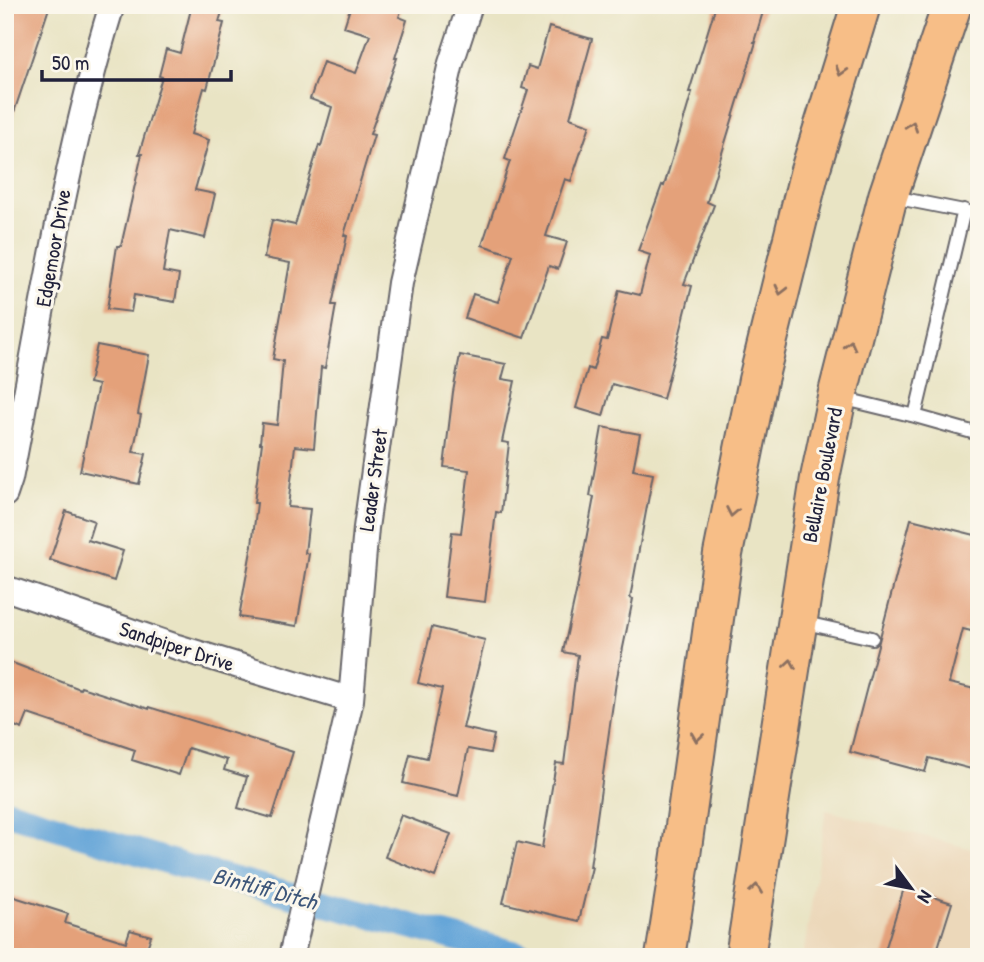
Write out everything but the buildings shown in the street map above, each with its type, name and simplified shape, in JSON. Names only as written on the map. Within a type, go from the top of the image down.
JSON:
[{"type":"main road","points":[[665,957],[723,554],[758,380],[809,174],[860,5]]},
{"type":"main road","name":"Bellaire Boulevard","points":[[745,957],[820,478],[837,397],[888,196],[952,5]]},
{"type":"street","name":"Edgemoor Drive","points":[[5,494],[27,395],[66,181],[93,65],[112,5]]},
{"type":"street","name":"Leader Street","points":[[292,957],[351,700],[366,528],[400,282],[452,62],[470,5]]},
{"type":"street","name":"Sandpiper Drive","points":[[5,588],[177,647],[351,700]]},
{"type":"lane","points":[[888,196],[979,214]]},
{"type":"lane","points":[[915,416],[964,210]]},
{"type":"lane","points":[[837,397],[979,434]]},
{"type":"lane","points":[[797,622],[872,638]]},
{"type":"shaded area","points":[[826,810],[979,851],[979,957],[803,957]]},
{"type":"waterway","name":"Bintliff Ditch","points":[[5,811],[190,868],[528,957]]}]
